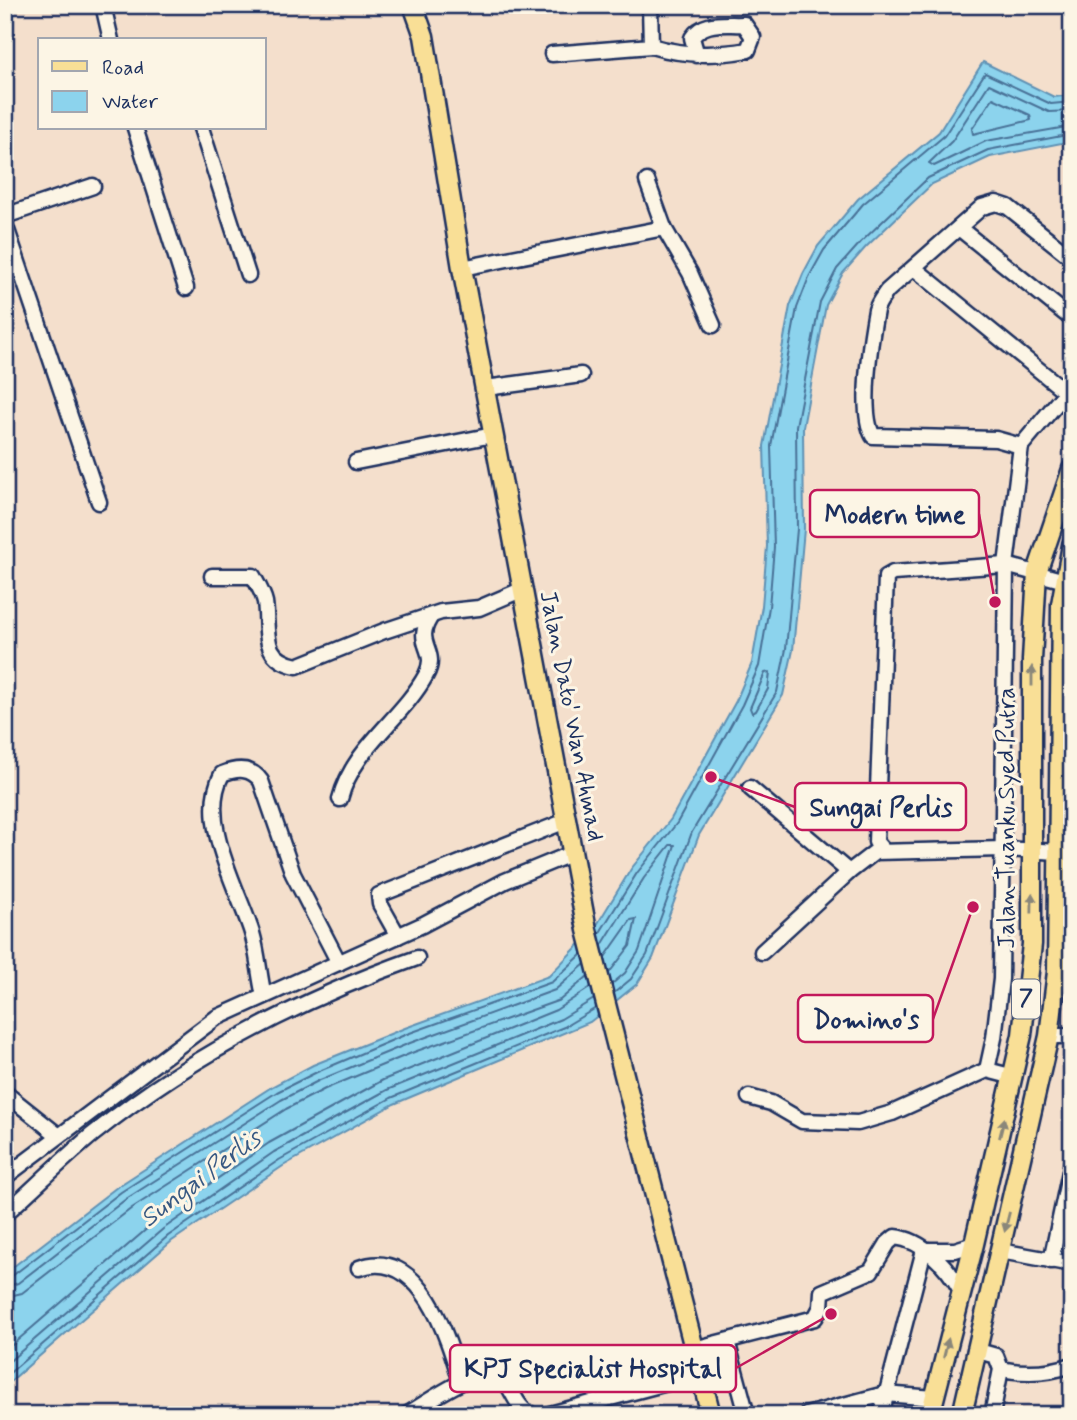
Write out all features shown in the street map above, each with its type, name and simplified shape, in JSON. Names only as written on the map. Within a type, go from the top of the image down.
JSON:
[{"type":"main road","name":"Jalan Dato' Wan Ahmad","points":[[420,10],[462,268],[587,930],[710,1415]]},
{"type":"main road","name":"Jalan Tuanku Syed Putra","points":[[931,1406],[1014,1077],[1032,944],[1032,660],[1037,572],[1072,469]]},
{"type":"main road","name":"Jalan Tuanku Syed Putra","points":[[962,1415],[1049,1036],[1057,972],[1059,852],[1065,783],[1061,604],[1072,545]]},
{"type":"street","points":[[103,5],[111,38]]},
{"type":"street","points":[[650,5],[652,46]]},
{"type":"street","points":[[552,54],[652,46],[678,55],[697,55]]},
{"type":"street","points":[[136,130],[186,288]]},
{"type":"street","points":[[202,130],[248,275]]},
{"type":"street","points":[[646,181],[664,228],[690,273],[713,326]]},
{"type":"street","points":[[5,216],[93,186]]},
{"type":"street","points":[[1021,446],[996,439],[873,436],[868,425],[867,394],[877,307],[887,291],[982,207],[996,203],[1008,207],[1072,258]]},
{"type":"street","points":[[5,224],[99,502]]},
{"type":"street","points":[[462,268],[664,228]]},
{"type":"street","points":[[959,228],[1072,319]]},
{"type":"street","points":[[914,268],[1069,389],[1021,446],[1006,565],[1001,979],[987,1070]]},
{"type":"street","points":[[486,388],[582,375]]},
{"type":"street","points":[[356,462],[493,435]]},
{"type":"street","points":[[882,849],[876,842],[876,787],[885,580],[893,573],[1006,565],[1065,581]]},
{"type":"street","points":[[212,576],[253,576],[265,600],[271,652],[282,663],[297,666],[432,615],[479,608],[521,590]]},
{"type":"street","points":[[340,799],[345,783],[366,750],[425,678],[431,657],[423,636],[423,628],[432,615]]},
{"type":"street","points":[[264,996],[252,934],[222,860],[215,786],[222,774],[247,769],[255,772],[261,781],[293,874],[339,964]]},
{"type":"street","points":[[750,788],[849,872]]},
{"type":"street","points":[[398,936],[380,904],[379,895],[566,821]]},
{"type":"street","points":[[762,952],[849,872],[882,849],[1059,852]]},
{"type":"street","points":[[5,1177],[207,1024],[398,936],[505,881],[573,853]]},
{"type":"street","points":[[5,1214],[92,1135],[236,1037],[366,976],[416,958]]},
{"type":"street","points":[[1049,1036],[1072,1036]]},
{"type":"street","points":[[749,1097],[771,1103],[802,1121],[858,1123],[892,1113],[987,1070],[1014,1077]]},
{"type":"street","points":[[6,1093],[59,1136]]},
{"type":"street","points":[[1051,1261],[1072,1162]]},
{"type":"street","points":[[694,1349],[815,1318],[821,1307],[822,1292],[871,1271],[888,1243],[895,1237],[904,1238],[924,1250],[950,1271],[960,1289]]},
{"type":"street","points":[[924,1250],[954,1250],[974,1244]]},
{"type":"street","points":[[881,1415],[924,1250]]},
{"type":"street","points":[[1000,1251],[1072,1264]]},
{"type":"street","points":[[359,1268],[381,1263],[407,1274],[445,1328],[461,1382]]},
{"type":"street","points":[[727,1341],[747,1415]]},
{"type":"street","points":[[975,1350],[996,1356],[1001,1369],[992,1415]]},
{"type":"street","points":[[1001,1369],[1020,1373],[1072,1365]]},
{"type":"street","points":[[406,1415],[461,1382],[488,1373],[500,1376],[522,1409],[533,1415]]},
{"type":"street","points":[[546,1415],[701,1374]]},
{"type":"street","points":[[806,1415],[885,1394],[931,1406]]},
{"type":"water","points":[[983,62],[1054,97],[1072,95],[1072,141],[990,157],[932,184],[866,247],[843,273],[826,305],[803,427],[804,529],[793,650],[783,695],[699,835],[653,958],[637,984],[590,1022],[394,1104],[283,1166],[172,1241],[5,1386],[5,1273],[117,1187],[273,1086],[313,1065],[405,1028],[549,976],[595,928],[631,869],[671,819],[736,701],[752,663],[762,606],[767,546],[764,446],[790,306],[803,274],[818,246],[858,199],[939,132]]},
{"type":"place","name":"Modern time","points":[[995,602]]},
{"type":"place","name":"Sungai Perlis","points":[[711,777]]},
{"type":"place","name":"Domino's","points":[[973,907]]},
{"type":"place","name":"KPJ Specialist Hospital","points":[[831,1314]]}]
